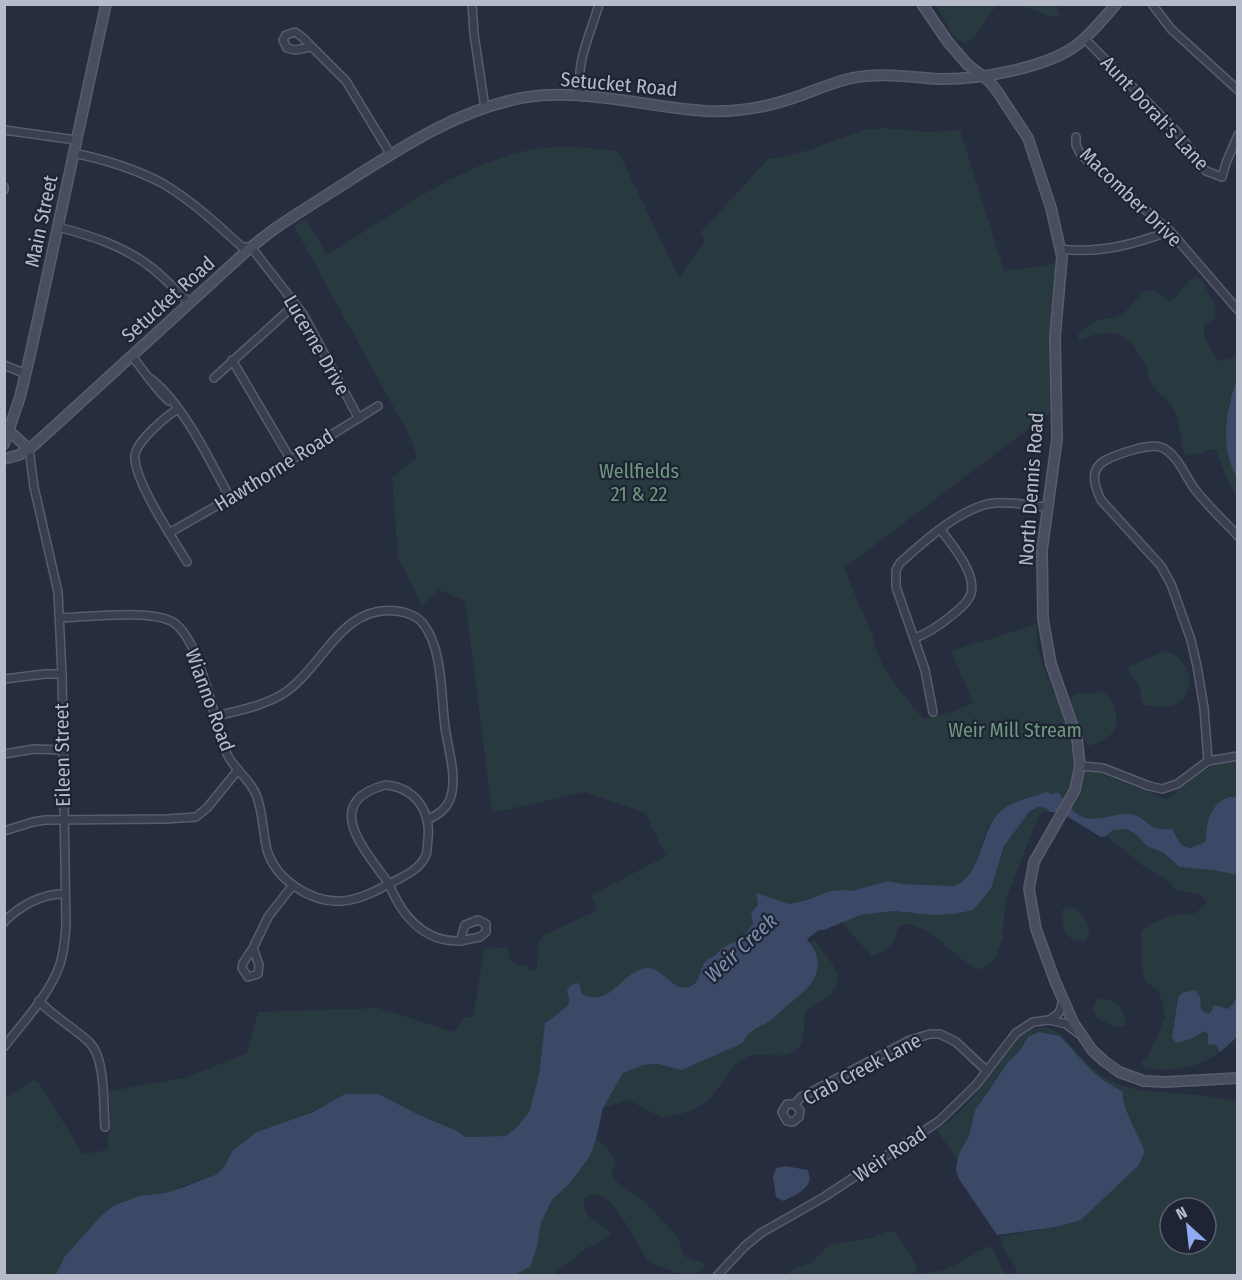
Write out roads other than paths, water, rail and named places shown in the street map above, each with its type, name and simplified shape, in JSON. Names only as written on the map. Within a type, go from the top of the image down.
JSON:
[{"type":"main road","name":"Main Street","points":[[4,444],[26,374],[106,4]]},
{"type":"main road","name":"North Dennis Road","points":[[922,4],[966,64],[982,75],[999,94],[1028,138],[1048,196],[1060,249],[1055,337],[1057,439],[1042,550],[1044,633],[1051,664],[1077,738],[1080,766],[1075,790],[1034,862],[1029,889],[1036,929],[1064,1001],[1080,1034],[1104,1061],[1119,1072],[1144,1081],[1238,1078]]},
{"type":"main road","name":"Setucket Road","points":[[4,459],[29,449],[251,247],[301,211],[391,155],[439,127],[485,108],[530,97],[581,95],[706,111],[730,110],[775,104],[840,81],[866,76],[942,79],[982,75],[1039,63],[1070,49],[1084,38],[1116,4]]},
{"type":"main road","points":[[9,431],[29,449]]},
{"type":"street","points":[[472,4],[485,108]]},
{"type":"street","points":[[581,95],[578,76],[581,56],[599,4]]},
{"type":"street","points":[[1152,4],[1171,29],[1238,90]]},
{"type":"street","name":"Aunt Dorah's Lane","points":[[1084,38],[1178,134],[1203,167],[1212,174],[1222,177],[1238,135]]},
{"type":"street","points":[[311,47],[346,81],[391,155]]},
{"type":"street","points":[[4,130],[76,140]]},
{"type":"street","name":"Macomber Drive","points":[[1076,137],[1076,145],[1082,155],[1170,231],[1238,310]]},
{"type":"street","points":[[73,153],[118,165],[160,182],[195,206],[242,247],[251,247]]},
{"type":"street","points":[[58,227],[92,236],[122,249],[153,269],[190,303]]},
{"type":"street","points":[[1060,249],[1074,251],[1122,247],[1170,231]]},
{"type":"street","name":"Lucerne Drive","points":[[251,247],[293,300],[358,417]]},
{"type":"street","points":[[214,378],[290,309],[293,300]]},
{"type":"street","points":[[132,356],[151,379],[164,390],[178,409],[230,498]]},
{"type":"street","points":[[232,360],[291,460]]},
{"type":"street","points":[[4,365],[26,374]]},
{"type":"street","name":"Hawthorne Road","points":[[170,533],[269,476],[378,406]]},
{"type":"street","points":[[178,409],[169,414],[155,428],[137,448],[135,454],[140,478],[187,562]]},
{"type":"street","points":[[1208,761],[1204,708],[1197,666],[1176,595],[1161,566],[1101,500],[1095,479],[1096,468],[1108,459],[1139,449],[1150,446],[1164,448],[1176,461],[1197,493],[1238,536]]},
{"type":"street","name":"Eileen Street","points":[[4,1047],[39,1001],[61,961],[66,926],[60,618],[55,574],[34,487],[29,449]]},
{"type":"street","points":[[933,712],[915,638],[896,587],[896,570],[908,555],[969,511],[987,504],[1013,503],[1047,507]]},
{"type":"street","points":[[915,638],[933,629],[963,606],[972,590],[964,561],[941,530]]},
{"type":"street","points":[[216,716],[255,706],[280,696],[301,680],[318,662],[342,629],[362,615],[377,611],[397,610],[407,613],[423,623],[433,643],[440,674],[451,766],[453,788],[450,800],[443,810],[427,820]]},
{"type":"street","name":"Wianno Road","points":[[60,618],[157,615],[175,624],[188,640],[228,755],[256,796],[270,856],[279,871],[293,885],[314,897],[341,901],[369,894],[389,885],[417,868],[427,855],[429,831],[427,820],[413,795],[400,786],[376,787],[356,801],[352,816],[353,830],[360,844],[389,885],[400,907],[414,924],[434,937],[460,941]]},
{"type":"street","points":[[4,679],[62,674]]},
{"type":"street","points":[[4,753],[34,749],[62,750]]},
{"type":"street","points":[[1080,766],[1103,768],[1162,789],[1177,784],[1208,761],[1238,756]]},
{"type":"street","points":[[4,831],[33,822],[196,817],[207,808],[238,770]]},
{"type":"street","points":[[253,948],[268,917],[293,885]]},
{"type":"street","points":[[4,922],[12,913],[27,905],[51,895],[65,894]]},
{"type":"street","points":[[39,1001],[49,1012],[77,1032],[95,1049],[100,1061],[105,1127]]},
{"type":"street","points":[[1048,1020],[1061,1010],[1064,1001]]},
{"type":"street","points":[[1048,1020],[1066,1024],[1080,1034]]},
{"type":"street","name":"Weir Road","points":[[717,1275],[761,1233],[840,1187],[939,1121],[962,1100],[1021,1029],[1033,1022],[1048,1020]]},
{"type":"street","name":"Crab Creek Lane","points":[[795,1104],[801,1097],[910,1040],[930,1034],[940,1034],[956,1042],[987,1071]]},
{"type":"water","points":[[1237,379],[1237,477],[1228,454],[1226,428]]},
{"type":"water","name":"Weir Creek","points":[[1046,792],[1052,794],[1058,792],[1069,807],[1086,818],[1130,814],[1156,828],[1172,829],[1182,846],[1191,848],[1205,842],[1208,821],[1216,806],[1223,800],[1237,797],[1237,875],[1179,867],[1164,853],[1147,846],[1137,835],[1127,829],[1113,830],[1101,837],[1060,812],[1051,812],[1046,808],[1038,807],[1029,812],[1004,846],[991,889],[973,910],[933,915],[893,911],[860,915],[819,930],[807,939],[815,951],[818,968],[812,982],[802,994],[745,1038],[743,1043],[682,1070],[657,1064],[643,1065],[623,1073],[603,1108],[590,1156],[571,1182],[552,1200],[541,1223],[537,1247],[530,1267],[514,1275],[55,1276],[65,1256],[113,1206],[139,1196],[165,1193],[217,1174],[224,1167],[233,1150],[257,1132],[313,1112],[345,1094],[379,1094],[466,1137],[506,1136],[529,1112],[539,1075],[545,1022],[568,1004],[567,990],[571,985],[579,983],[582,994],[600,997],[630,975],[646,968],[658,971],[678,986],[691,986],[697,981],[707,960],[740,939],[753,924],[751,913],[758,905],[756,893],[789,904],[831,891],[852,891],[888,881],[902,884],[953,886],[962,882],[975,866],[996,816],[1012,804]]},
{"type":"water","points":[[1195,990],[1200,997],[1201,1010],[1208,1014],[1212,1011],[1213,1006],[1227,1009],[1234,1003],[1237,994],[1237,1037],[1220,1052],[1216,1045],[1208,1044],[1208,1034],[1205,1031],[1193,1038],[1176,1043],[1172,1037],[1178,998],[1182,993]]},
{"type":"water","points":[[1039,1032],[1060,1036],[1092,1071],[1123,1092],[1127,1113],[1145,1152],[1138,1166],[1081,1220],[1056,1227],[997,1235],[959,1179],[956,1170],[959,1153],[969,1136],[975,1110],[1028,1037]]},
{"type":"water","points":[[786,1166],[807,1170],[809,1181],[804,1189],[783,1201],[776,1197],[773,1177],[776,1168]]},
{"type":"park label","name":"Wellfields 21 & 22","points":[[639,482]]},
{"type":"park label","name":"Weir Mill Stream","points":[[1015,730]]}]
